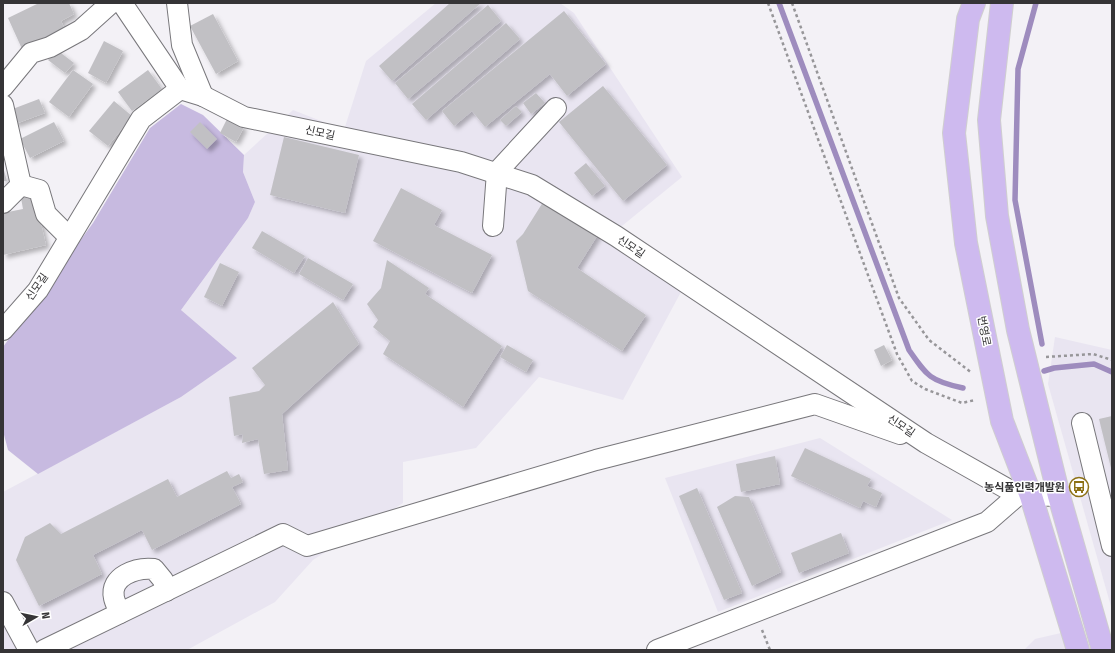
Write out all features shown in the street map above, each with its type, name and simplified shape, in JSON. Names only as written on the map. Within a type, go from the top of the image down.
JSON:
[{"type":"main road","name":"번영로","points":[[974,3],[968,19],[954,133],[966,243],[1002,421],[1025,495],[1078,650]]},
{"type":"main road","points":[[1002,3],[989,120],[997,216],[1018,330],[1025,359],[1059,496],[1103,650]]},
{"type":"street","points":[[3,87],[31,53],[50,46],[81,30],[111,3]]},
{"type":"street","points":[[122,3],[180,89]]},
{"type":"street","points":[[177,3],[182,45],[203,96]]},
{"type":"street","name":"신모길","points":[[3,330],[38,290],[69,236],[141,119],[180,89],[203,96],[244,117],[461,162],[532,184],[616,236],[926,444],[1025,495],[1059,496]]},
{"type":"street","points":[[3,105],[21,185]]},
{"type":"street","points":[[493,226],[497,172],[556,108]]},
{"type":"street","points":[[21,185],[39,190],[46,214],[69,236]]},
{"type":"street","points":[[3,203],[21,185]]},
{"type":"street","points":[[44,650],[283,534],[307,546],[596,460],[815,404],[926,444]]},
{"type":"street","points":[[1082,423],[1112,546]]},
{"type":"street","points":[[657,650],[987,522],[1025,495]]},
{"type":"street","points":[[120,613],[114,598],[114,588],[119,578],[143,568],[154,569],[163,580],[166,591]]},
{"type":"street","points":[[3,602],[29,650]]},
{"type":"path","points":[[768,3],[897,354],[912,381],[925,389],[962,403],[975,400]]},
{"type":"path","points":[[792,3],[899,298],[929,340],[959,362],[973,375]]},
{"type":"path","points":[[1025,359],[1093,354],[1112,360]]},
{"type":"path","points":[[974,393],[975,400],[979,405]]},
{"type":"shaded area","points":[[436,3],[560,3],[574,13],[682,177],[617,230],[689,277],[623,400],[539,377],[476,448],[403,462],[403,503],[313,560],[275,602],[187,650],[3,650],[3,492],[181,397],[236,358],[181,310],[248,218],[255,202],[243,172],[244,155],[293,110],[344,130],[366,61]]},
{"type":"shaded area","points":[[181,104],[203,115],[244,155],[243,172],[255,202],[248,218],[181,310],[237,358],[181,397],[38,474],[8,450],[3,431],[3,347],[93,223],[150,128]]},
{"type":"shaded area","points":[[1055,337],[1112,350],[1112,610],[1048,384]]},
{"type":"shaded area","points":[[820,438],[952,520],[718,612],[665,478]]},
{"type":"shaded area","points":[[1061,633],[1066,650],[1024,650],[1035,639]]},
{"type":"building","points":[[39,3],[69,3],[74,14],[61,21],[65,30],[23,51],[8,18]]},
{"type":"building","points":[[450,3],[481,3],[392,81],[379,66]]},
{"type":"building","points":[[488,5],[501,21],[408,99],[395,83]]},
{"type":"building","points":[[564,11],[606,64],[567,96],[550,74],[485,127],[472,111],[454,126],[442,111]]},
{"type":"building","points":[[213,14],[238,61],[216,74],[190,26]]},
{"type":"building","points":[[506,23],[520,39],[426,120],[412,104]]},
{"type":"building","points":[[104,41],[123,51],[106,83],[88,73]]},
{"type":"building","points":[[57,50],[74,63],[65,73],[48,60]]},
{"type":"building","points":[[73,70],[93,84],[69,117],[49,102]]},
{"type":"building","points":[[148,70],[162,89],[132,111],[118,92]]},
{"type":"building","points":[[603,86],[667,165],[623,201],[559,122]]},
{"type":"building","points":[[536,93],[545,103],[531,114],[523,103]]},
{"type":"building","points":[[39,99],[45,113],[15,124],[10,110]]},
{"type":"building","points":[[114,101],[132,116],[108,146],[89,131]]},
{"type":"building","points":[[516,106],[522,112],[506,126],[500,120]]},
{"type":"building","points":[[228,117],[244,127],[236,142],[220,133]]},
{"type":"building","points":[[54,122],[64,141],[30,158],[20,139]]},
{"type":"building","points":[[200,122],[217,139],[207,149],[190,132]]},
{"type":"building","points":[[284,137],[359,155],[345,213],[270,195]]},
{"type":"building","points":[[586,163],[605,186],[592,196],[574,173]]},
{"type":"building","points":[[3,167],[7,181],[3,181]]},
{"type":"building","points":[[401,188],[442,210],[434,225],[492,255],[472,293],[373,241]]},
{"type":"building","points":[[34,194],[46,245],[3,255],[3,213],[23,209],[21,198]]},
{"type":"building","points":[[545,199],[599,233],[577,268],[646,315],[622,351],[528,291],[516,241],[523,234]]},
{"type":"building","points":[[262,231],[305,256],[294,273],[252,248]]},
{"type":"building","points":[[308,258],[353,284],[343,300],[299,274]]},
{"type":"building","points":[[387,260],[429,288],[425,294],[502,346],[463,407],[383,354],[390,341],[373,327],[378,320],[367,304],[381,288]]},
{"type":"building","points":[[220,263],[239,272],[222,306],[204,297]]},
{"type":"building","points":[[333,302],[359,344],[282,414],[288,470],[264,474],[258,439],[242,443],[243,434],[234,436],[229,397],[259,391],[265,385],[252,368]]},
{"type":"building","points":[[507,345],[533,360],[526,372],[500,357]]},
{"type":"building","points":[[884,345],[892,360],[881,366],[874,350]]},
{"type":"building","points":[[1112,416],[1112,468],[1111,468],[1099,419]]},
{"type":"building","points":[[805,448],[871,479],[867,486],[882,493],[876,507],[863,501],[860,508],[791,476]]},
{"type":"building","points":[[775,456],[780,484],[741,492],[736,464]]},
{"type":"building","points":[[227,471],[231,478],[239,474],[243,482],[232,487],[241,504],[152,550],[142,530],[93,555],[102,574],[39,606],[16,560],[25,537],[50,523],[61,534],[168,479],[177,497]]},
{"type":"building","points":[[697,488],[742,593],[724,600],[679,496]]},
{"type":"building","points":[[735,496],[749,497],[781,572],[752,586],[717,507]]},
{"type":"building","points":[[841,533],[849,553],[799,573],[791,553]]},
{"type":"waterway","points":[[779,3],[909,350],[920,366],[930,376],[943,383],[963,388]]},
{"type":"waterway","points":[[1036,3],[1018,69],[1015,200],[1042,344]]},
{"type":"waterway","points":[[1044,371],[1054,368],[1094,364],[1112,372]]},
{"type":"place","name":"농식품인력개발원","points":[[1079,487]]}]
